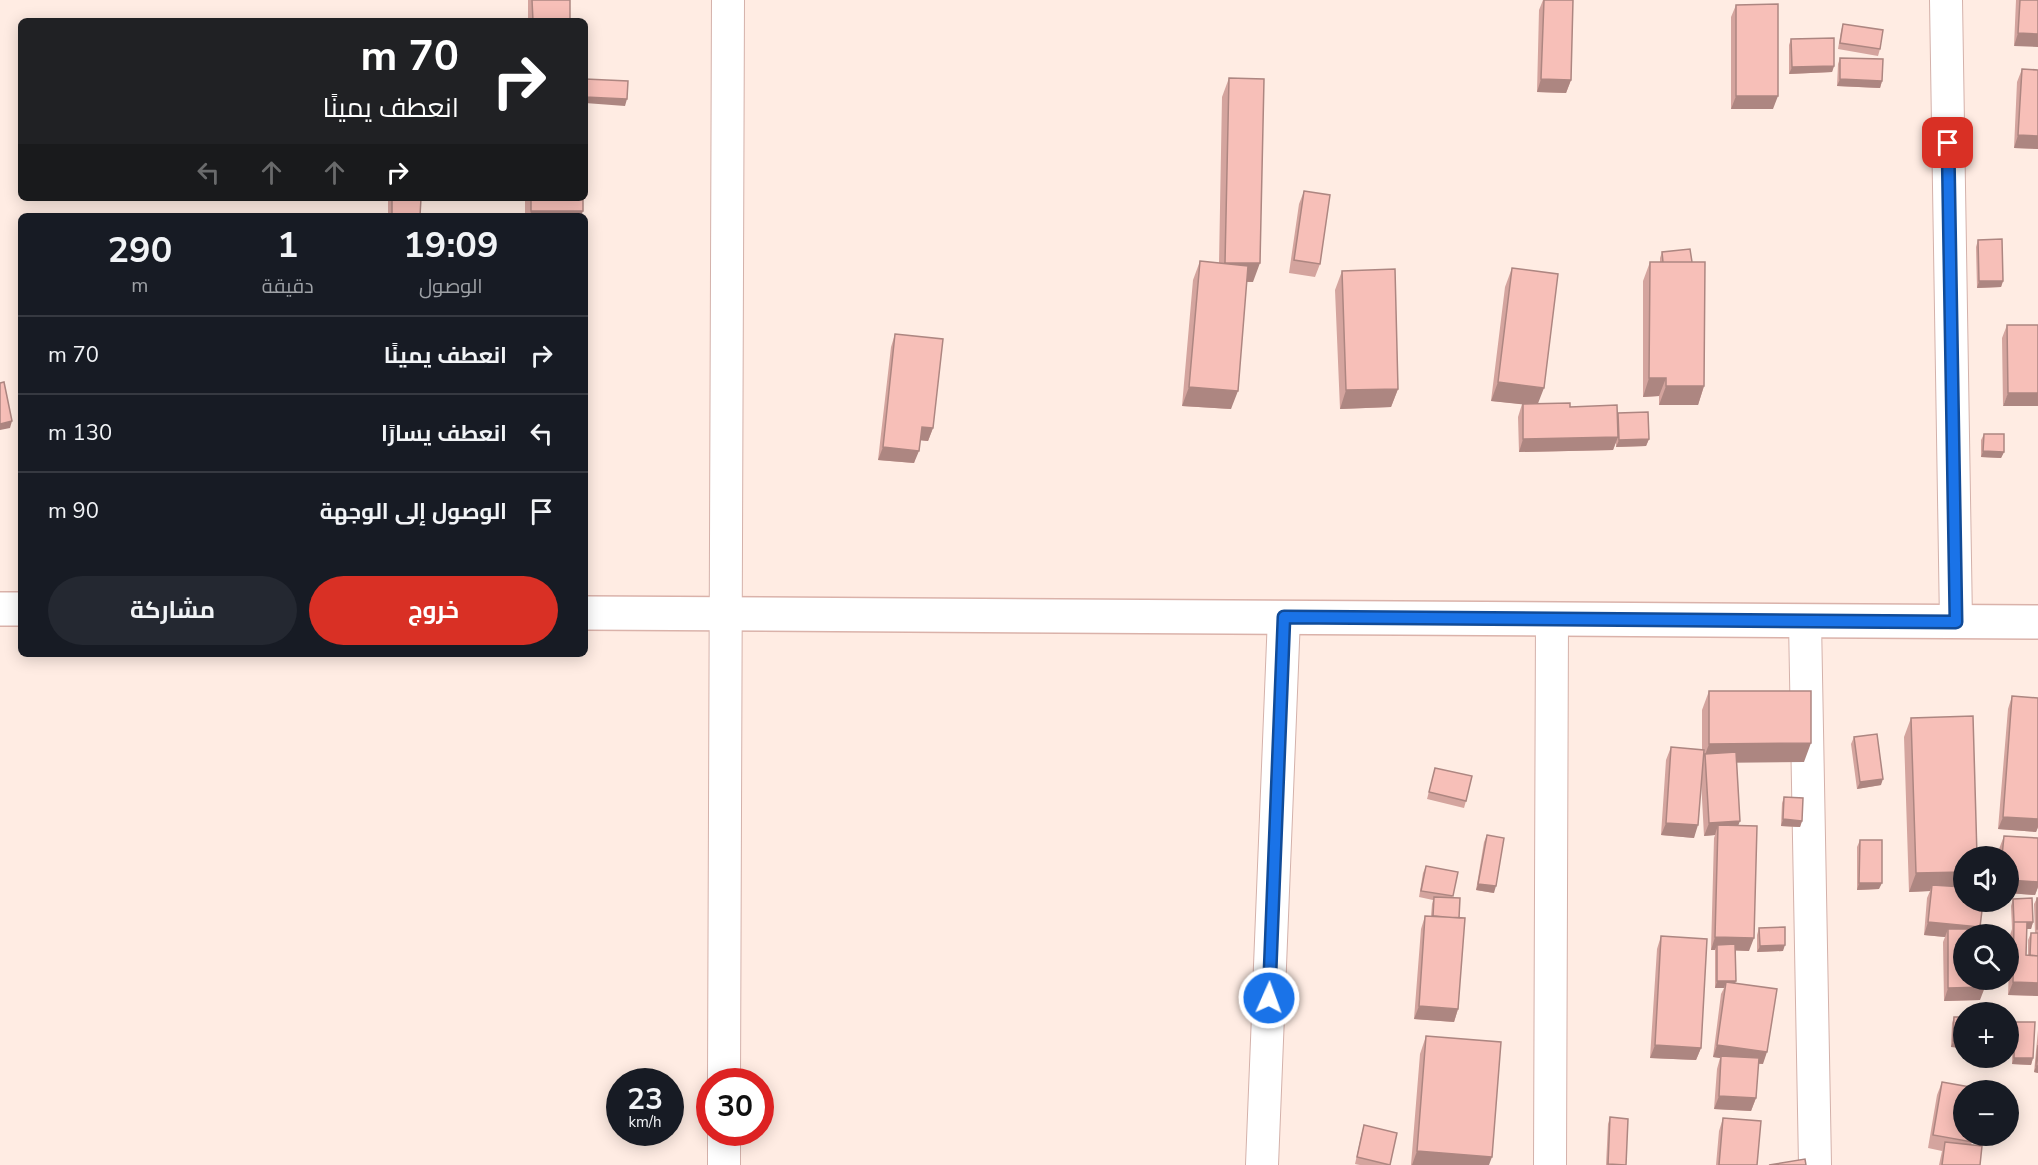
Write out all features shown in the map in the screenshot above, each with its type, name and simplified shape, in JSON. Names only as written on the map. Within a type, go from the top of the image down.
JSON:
[{"type":"street","points":[[724,1068],[728,0]]},
{"type":"street","points":[[1946,0],[1956,622]]},
{"type":"street","points":[[0,609],[18,609]]},
{"type":"street","points":[[588,613],[2038,622]]},
{"type":"street","points":[[1262,1165],[1284,617]]},
{"type":"street","points":[[1550,1165],[1552,619]]},
{"type":"street","points":[[1805,621],[1815,1165]]},
{"type":"street","points":[[724,1146],[724,1165]]},
{"type":"building","points":[[532,0],[570,0],[570,18],[533,18]]},
{"type":"building","points":[[1544,0],[1573,0],[1571,80],[1541,79]]},
{"type":"building","points":[[2020,0],[2038,0],[2038,34],[2018,33]]},
{"type":"building","points":[[1778,4],[1778,96],[1736,96],[1736,5]]},
{"type":"building","points":[[1843,24],[1883,30],[1880,49],[1840,43]]},
{"type":"building","points":[[1834,38],[1834,66],[1792,67],[1791,39]]},
{"type":"building","points":[[1840,58],[1883,59],[1882,81],[1840,79]]},
{"type":"building","points":[[2022,69],[2038,70],[2038,136],[2018,135]]},
{"type":"building","points":[[1229,78],[1264,79],[1260,263],[1225,263]]},
{"type":"building","points":[[588,79],[628,81],[627,99],[588,97]]},
{"type":"building","points":[[1304,191],[1330,195],[1320,264],[1294,260]]},
{"type":"building","points":[[392,201],[421,201],[420,213],[392,213]]},
{"type":"building","points":[[531,201],[583,201],[583,211],[531,211]]},
{"type":"building","points":[[2002,239],[2003,281],[1979,281],[1978,240]]},
{"type":"building","points":[[1690,249],[1692,262],[1663,262],[1662,252]]},
{"type":"building","points":[[1200,261],[1248,266],[1238,391],[1189,387]]},
{"type":"building","points":[[1650,262],[1705,262],[1704,386],[1666,386],[1666,378],[1649,378]]},
{"type":"building","points":[[1512,268],[1558,274],[1544,388],[1498,382]]},
{"type":"building","points":[[1395,269],[1398,389],[1346,390],[1342,271]]},
{"type":"building","points":[[2007,325],[2038,325],[2038,393],[2008,393]]},
{"type":"building","points":[[895,334],[943,339],[933,428],[922,427],[919,451],[883,447]]},
{"type":"building","points":[[4,382],[12,421],[0,424],[0,383]]},
{"type":"building","points":[[1570,403],[1570,407],[1617,405],[1618,437],[1523,439],[1523,404]]},
{"type":"building","points":[[1648,412],[1649,439],[1619,440],[1618,413]]},
{"type":"building","points":[[1984,434],[2004,434],[2004,452],[1983,451]]},
{"type":"building","points":[[1709,691],[1811,691],[1811,743],[1709,744]]},
{"type":"building","points":[[2012,696],[2038,698],[2038,819],[2003,817]]},
{"type":"building","points":[[1973,716],[1977,846],[1953,846],[1953,872],[1916,873],[1911,718]]},
{"type":"building","points":[[1877,734],[1883,779],[1860,782],[1854,737]]},
{"type":"building","points":[[1671,747],[1704,750],[1698,825],[1666,823]]},
{"type":"building","points":[[1736,752],[1740,821],[1709,823],[1705,754]]},
{"type":"building","points":[[1435,768],[1472,776],[1466,801],[1429,792]]},
{"type":"building","points":[[1784,797],[1803,798],[1802,821],[1783,819]]},
{"type":"building","points":[[1718,825],[1757,826],[1754,938],[1715,937]]},
{"type":"building","points":[[1487,835],[1504,838],[1496,886],[1478,884]]},
{"type":"building","points":[[2004,836],[2038,838],[2038,882],[2019,881],[2019,846],[2003,846]]},
{"type":"building","points":[[1860,840],[1882,840],[1882,883],[1859,883]]},
{"type":"building","points":[[1426,866],[1458,872],[1453,896],[1421,891]]},
{"type":"building","points":[[1932,885],[1953,886],[1953,912],[1982,912],[1980,924],[1928,922]]},
{"type":"building","points":[[1434,897],[1460,898],[1459,918],[1433,916]]},
{"type":"building","points":[[2032,898],[2033,922],[2014,922],[2014,912],[2019,912],[2019,899]]},
{"type":"building","points":[[2038,898],[2038,929],[2037,929]]},
{"type":"building","points":[[1425,916],[1465,918],[1458,1009],[1419,1006]]},
{"type":"building","points":[[2014,922],[2027,922],[2026,955],[2038,956],[2038,983],[2019,982],[2019,924],[2014,924]]},
{"type":"building","points":[[1785,927],[1785,945],[1760,946],[1759,928]]},
{"type":"building","points":[[1948,929],[1953,929],[1953,988],[1948,988]]},
{"type":"building","points":[[2031,933],[2038,933],[2038,956],[2030,955]]},
{"type":"building","points":[[1661,936],[1707,939],[1701,1048],[1655,1045]]},
{"type":"building","points":[[1735,944],[1736,981],[1717,981],[1717,945]]},
{"type":"building","points":[[1726,982],[1777,989],[1767,1052],[1717,1045]]},
{"type":"building","points":[[2019,1022],[2035,1022],[2033,1058],[2019,1058]]},
{"type":"building","points":[[1426,1036],[1501,1042],[1492,1157],[1417,1151]]},
{"type":"building","points":[[1721,1056],[1759,1058],[1756,1098],[1719,1096]]},
{"type":"building","points":[[1942,1082],[1953,1084],[1953,1139],[1933,1135]]},
{"type":"building","points":[[1610,1117],[1628,1119],[1626,1165],[1608,1164]]},
{"type":"building","points":[[1723,1118],[1761,1121],[1757,1165],[1719,1165]]},
{"type":"building","points":[[1364,1125],[1397,1133],[1390,1165],[1357,1157]]},
{"type":"building","points":[[1945,1142],[1953,1143],[1953,1146],[1982,1146],[1980,1165],[1942,1165]]},
{"type":"building","points":[[1805,1159],[1806,1165],[1769,1165]]},
{"type":"route","points":[[1269,998],[1284,617],[1956,622],[1948,143]]}]
